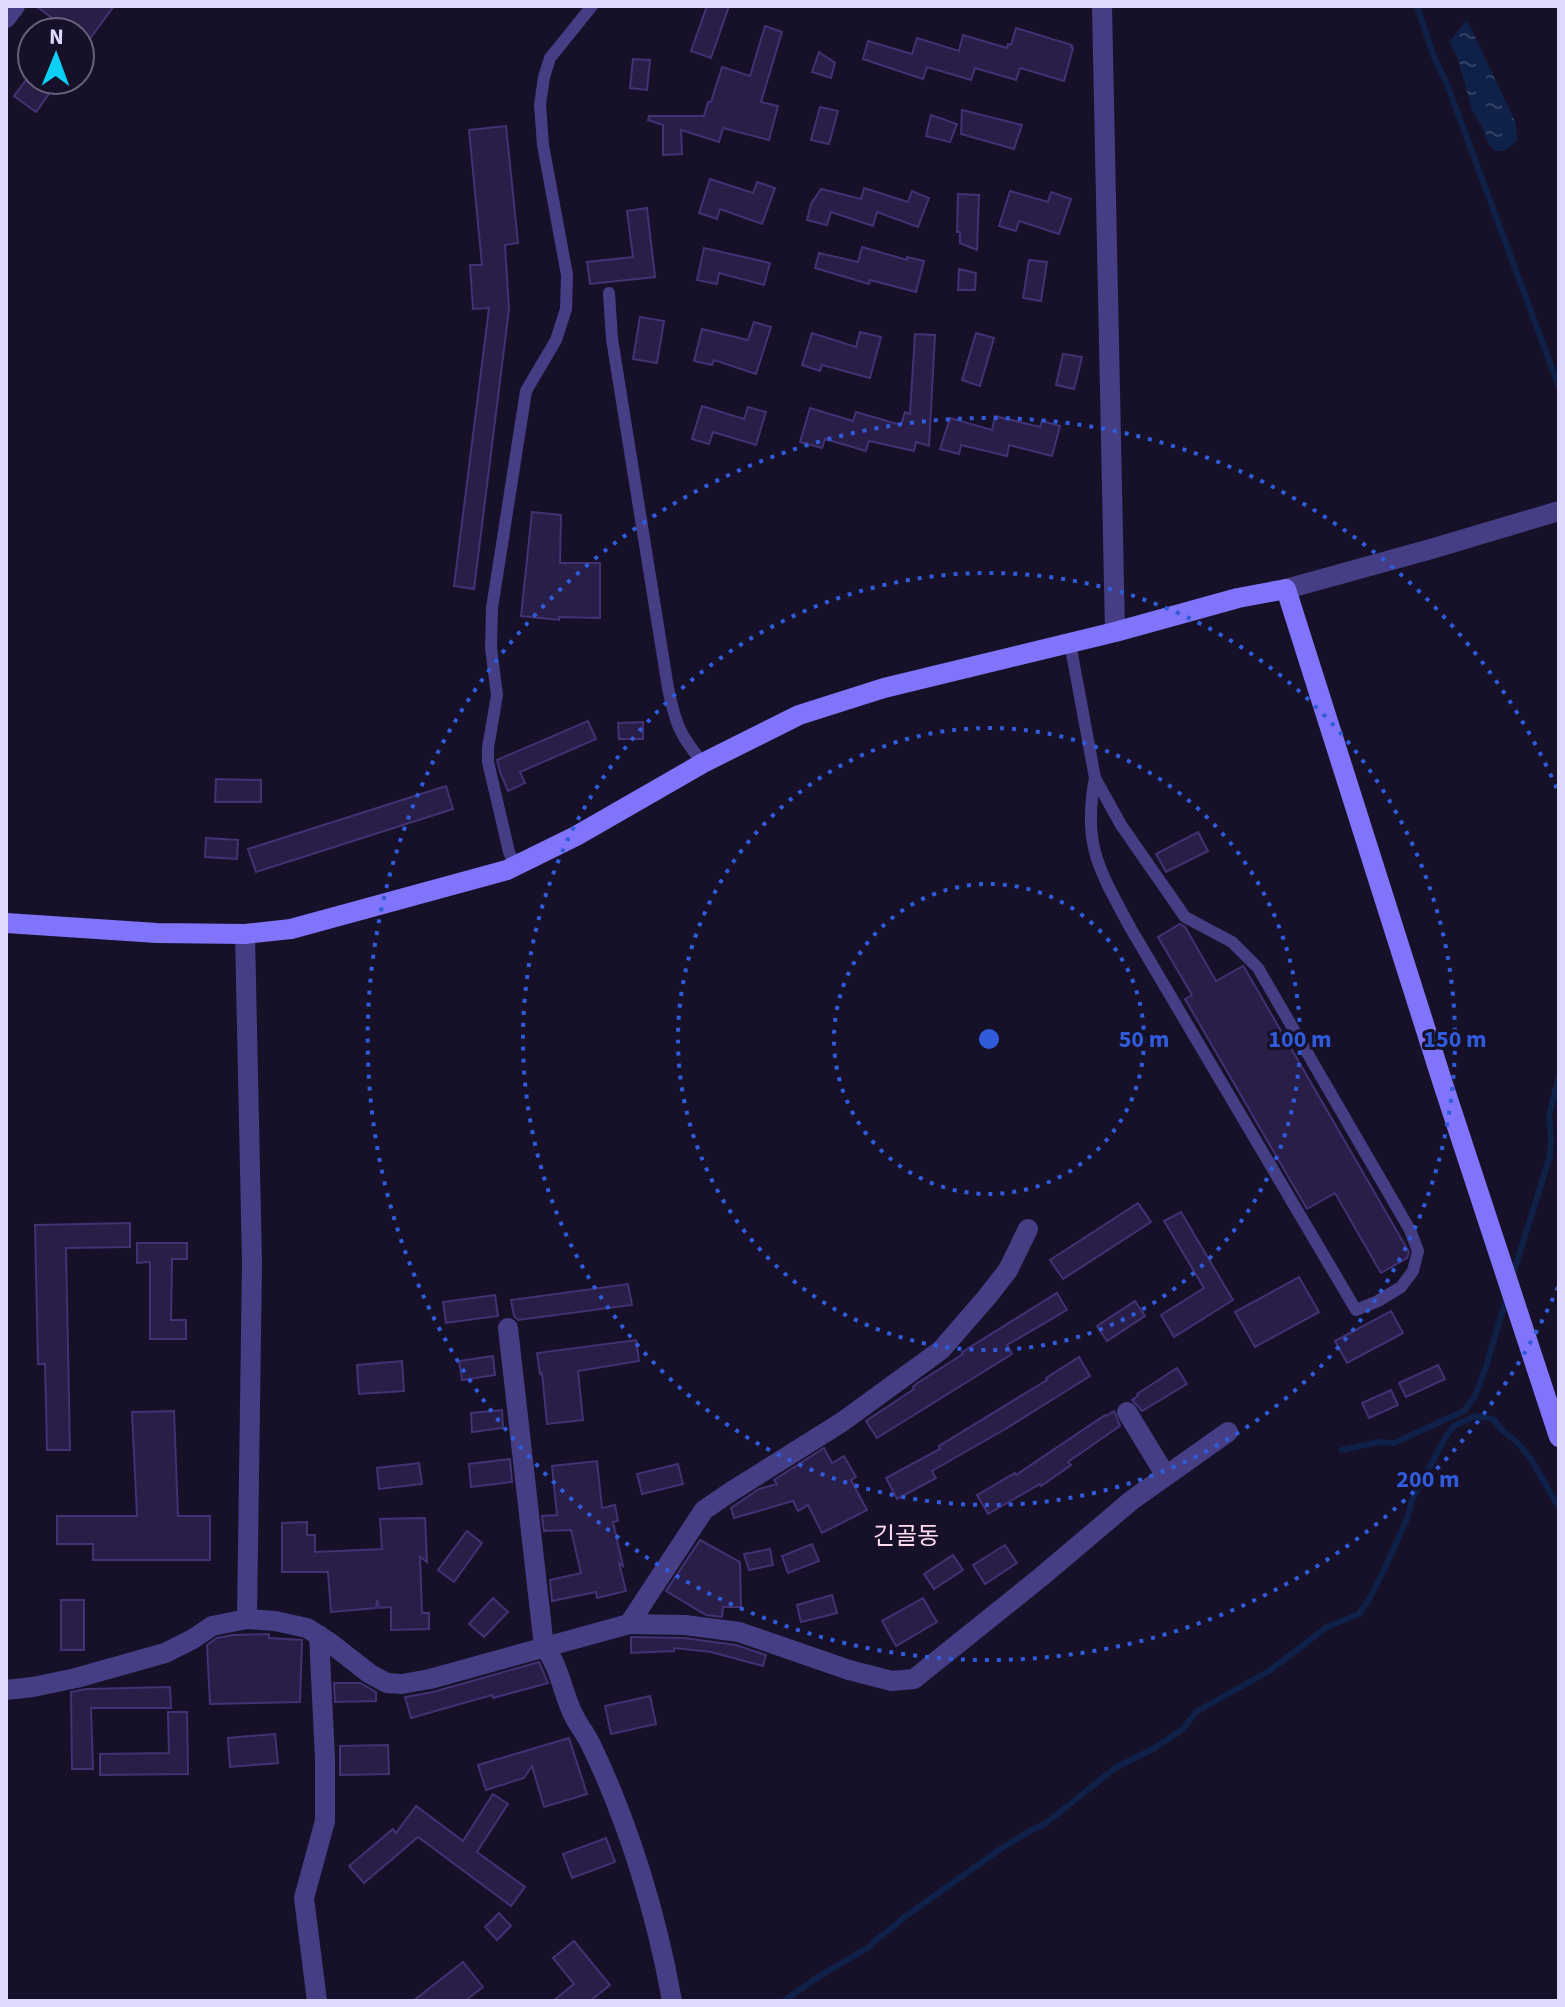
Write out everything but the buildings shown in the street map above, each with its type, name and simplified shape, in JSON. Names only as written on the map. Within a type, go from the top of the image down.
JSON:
[{"type":"main road","points":[[6,923],[157,933],[245,934],[291,929],[515,866],[576,836],[703,763],[799,715],[884,688],[1115,632],[1238,598],[1286,589],[1559,1437]]},
{"type":"street","points":[[6,18],[15,6]]},
{"type":"street","points":[[1102,6],[1115,632]]},
{"type":"street","points":[[1286,589],[1559,511]]},
{"type":"street","points":[[245,934],[252,1263],[247,1619]]},
{"type":"street","points":[[629,1624],[704,1510],[842,1422],[941,1350],[1008,1270],[1028,1229]]},
{"type":"street","points":[[508,1328],[544,1647],[552,1657],[572,1713],[590,1743],[619,1811],[663,1949],[672,2001]]},
{"type":"street","points":[[1127,1412],[1166,1476]]},
{"type":"street","points":[[6,1690],[76,1678],[165,1653],[212,1626],[247,1619],[307,1628],[387,1683],[430,1679],[629,1624],[685,1625],[739,1632],[849,1670],[892,1681],[914,1679],[1132,1500],[1228,1432]]},
{"type":"street","points":[[317,2001],[304,1898],[325,1821],[319,1635]]},
{"type":"lane","points":[[515,866],[488,762],[497,695],[491,648],[492,608],[526,391],[556,340],[566,309],[567,275],[543,145],[540,105],[544,77],[550,58],[592,6]]},
{"type":"lane","points":[[609,293],[612,339],[675,721],[685,741],[703,763]]},
{"type":"lane","points":[[1070,643],[1095,778],[1090,821],[1099,868],[1131,929],[1356,1310],[1378,1301],[1401,1287],[1413,1271],[1418,1251],[1410,1230],[1258,968],[1232,942],[1185,917],[1121,825],[1095,778]]},
{"type":"water","points":[[1467,20],[1516,123],[1517,141],[1504,151],[1495,151],[1488,143],[1472,110],[1458,59],[1449,42]]},
{"type":"waterway","points":[[1417,6],[1559,387]]},
{"type":"waterway","points":[[1513,1274],[1550,1156],[1549,1115],[1559,1077]]},
{"type":"waterway","points":[[1342,1450],[1378,1442],[1394,1443],[1464,1411],[1475,1396],[1486,1367],[1507,1296]]},
{"type":"waterway","points":[[784,2001],[869,1947],[903,1918],[1002,1848],[1045,1824],[1115,1768],[1153,1749],[1183,1729],[1196,1712],[1269,1671],[1327,1627],[1359,1614],[1385,1568],[1412,1500],[1454,1426],[1476,1416],[1493,1419],[1531,1459],[1559,1508]]},
{"type":"district","name":"긴골동","points":[[906,1536]]}]
